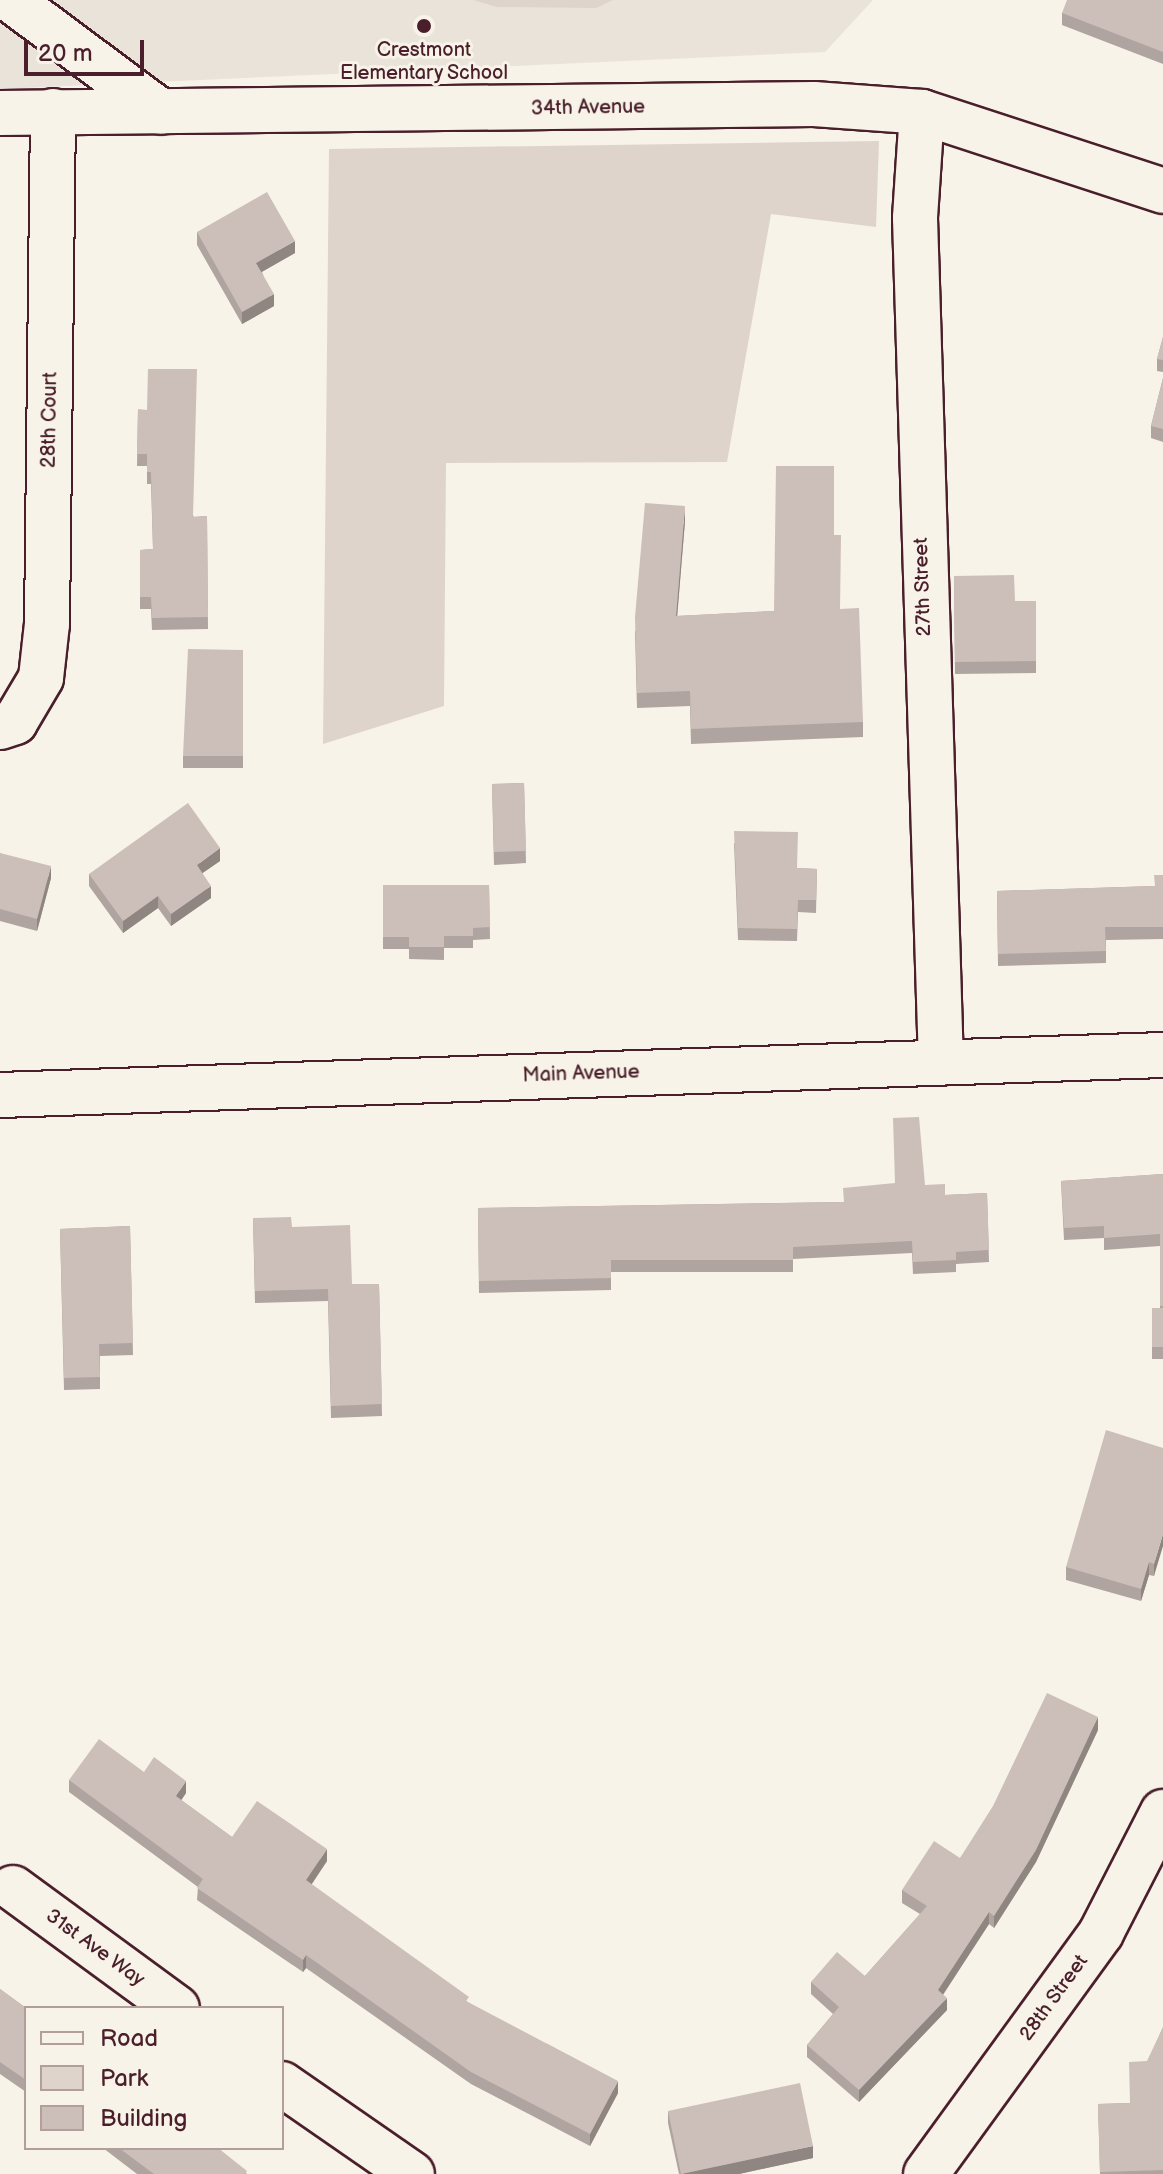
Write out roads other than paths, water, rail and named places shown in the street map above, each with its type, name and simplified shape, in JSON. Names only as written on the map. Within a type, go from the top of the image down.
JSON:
[{"type":"street","points":[[11,0],[161,112]]},
{"type":"street","name":"34th Avenue","points":[[0,113],[814,104],[922,112],[1163,191]]},
{"type":"street","name":"28th Court","points":[[8,725],[41,678],[47,624],[53,111]]},
{"type":"street","name":"27th Street","points":[[922,112],[915,250],[941,1063]]},
{"type":"street","name":"Main Avenue","points":[[0,1095],[1163,1055]]},
{"type":"street","name":"28th Street","points":[[926,2174],[1101,1933],[1163,1812]]},
{"type":"street","name":"31st Ave Way","points":[[13,1888],[174,2006]]},
{"type":"street","points":[[284,2085],[412,2174]]},
{"type":"place","name":"Crestmont Elementary School","points":[[424,26]]}]
